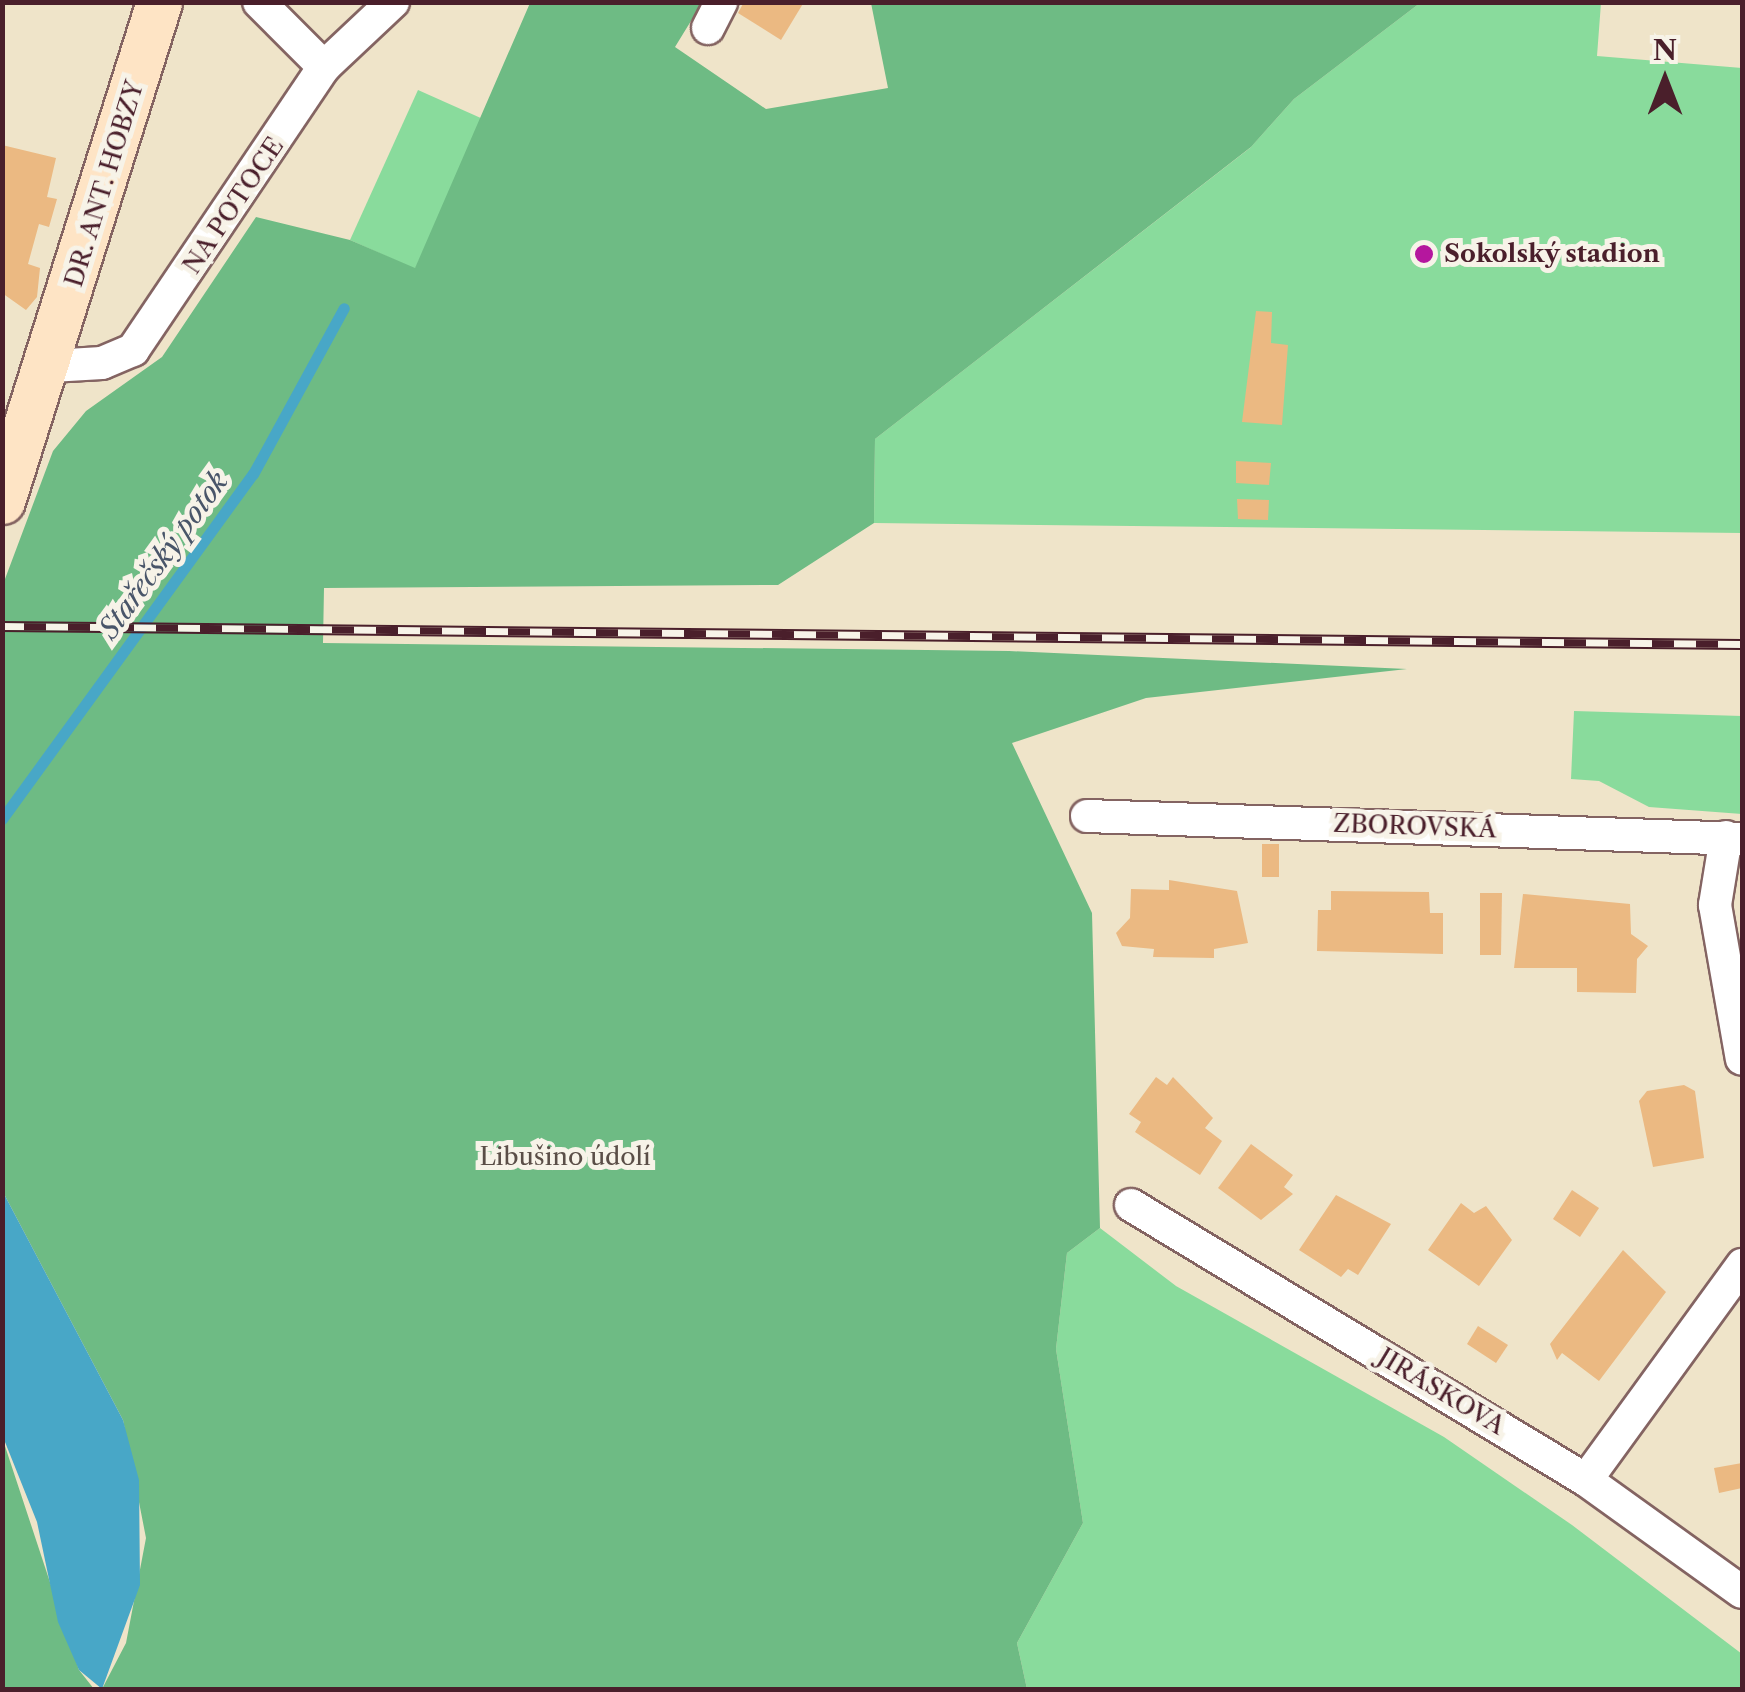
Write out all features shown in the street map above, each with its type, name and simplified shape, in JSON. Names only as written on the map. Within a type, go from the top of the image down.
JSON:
[{"type":"main road","name":"DR. ANT. HOBZY","points":[[2,501],[51,366],[159,2]]},
{"type":"street","points":[[259,2],[324,67]]},
{"type":"street","name":"NA POTOCE","points":[[51,366],[102,364],[147,336],[324,67],[393,2]]},
{"type":"street","name":"ZBOROVSKÁ","points":[[1087,816],[1734,838]]},
{"type":"street","points":[[1734,838],[1715,906],[1742,1050]]},
{"type":"street","name":"JIRÁSKOVA","points":[[1132,1205],[1586,1480],[1742,1592]]},
{"type":"street","points":[[1586,1480],[1742,1265]]},
{"type":"green space","name":"Libušino údolí","points":[[530,3],[702,3],[675,47],[766,109],[888,88],[871,3],[1420,3],[1294,99],[1251,147],[875,439],[874,523],[778,585],[324,588],[323,643],[1009,651],[1407,669],[1146,698],[1012,743],[1092,913],[1100,1228],[1067,1253],[1056,1349],[1083,1523],[1017,1643],[1027,1689],[102,1689],[126,1643],[146,1538],[123,1420],[3,1192],[2,587],[53,451],[86,411],[162,357],[256,217],[350,240],[415,268]]},
{"type":"green space","name":"Sokolský stadion","points":[[1420,3],[1601,3],[1597,56],[1742,68],[1742,533],[874,523],[875,439],[1250,148],[1294,99]]},
{"type":"green space","points":[[418,90],[483,119],[415,269],[350,240]]},
{"type":"green space","points":[[1574,711],[1742,716],[1742,814],[1649,807],[1599,781],[1571,779]]},
{"type":"green space","points":[[1100,1228],[1176,1286],[1444,1437],[1572,1525],[1742,1654],[1742,1689],[1027,1689],[1017,1643],[1083,1523],[1056,1349],[1067,1253]]},
{"type":"green space","points":[[2,1437],[79,1670],[94,1689],[3,1689]]},
{"type":"water","points":[[3,1192],[123,1420],[139,1480],[140,1585],[102,1689],[79,1670],[58,1622],[37,1522],[3,1437]]},
{"type":"building","points":[[744,2],[804,2],[781,40],[738,13]]},
{"type":"building","points":[[2,145],[56,158],[47,197],[57,199],[49,227],[39,224],[28,264],[40,268],[37,297],[26,310],[2,293]]},
{"type":"building","points":[[1256,311],[1272,312],[1271,343],[1288,345],[1282,425],[1242,422]]},
{"type":"building","points":[[1236,461],[1271,463],[1269,485],[1236,483]]},
{"type":"building","points":[[1237,499],[1269,500],[1268,520],[1238,519]]},
{"type":"building","points":[[1262,844],[1279,844],[1279,877],[1262,877]]},
{"type":"building","points":[[1169,880],[1237,891],[1248,943],[1214,949],[1214,958],[1153,957],[1154,949],[1122,946],[1116,933],[1130,918],[1131,889],[1169,890]]},
{"type":"building","points":[[1331,891],[1429,892],[1430,913],[1443,913],[1443,954],[1317,951],[1318,910],[1331,910]]},
{"type":"building","points":[[1480,893],[1502,893],[1501,955],[1480,955]]},
{"type":"building","points":[[1523,894],[1630,904],[1631,934],[1648,946],[1637,959],[1636,993],[1577,992],[1577,968],[1514,968]]},
{"type":"building","points":[[1156,1077],[1167,1085],[1173,1077],[1213,1118],[1205,1128],[1222,1141],[1200,1175],[1135,1132],[1141,1122],[1129,1114]]},
{"type":"building","points":[[1684,1085],[1695,1091],[1704,1158],[1653,1167],[1639,1101],[1647,1091]]},
{"type":"building","points":[[1251,1144],[1293,1175],[1284,1187],[1293,1194],[1261,1220],[1218,1188]]},
{"type":"building","points":[[1572,1190],[1599,1208],[1580,1237],[1553,1219]]},
{"type":"building","points":[[1336,1195],[1391,1224],[1358,1275],[1348,1269],[1341,1277],[1299,1250]]},
{"type":"building","points":[[1461,1203],[1474,1213],[1486,1206],[1512,1240],[1479,1286],[1428,1250]]},
{"type":"building","points":[[1623,1250],[1666,1292],[1599,1381],[1562,1353],[1557,1360],[1550,1344]]},
{"type":"building","points":[[1478,1326],[1508,1345],[1496,1363],[1467,1344]]},
{"type":"building","points":[[1742,1463],[1742,1488],[1719,1493],[1714,1468]]},
{"type":"waterway","name":"Stařečský potok","points":[[2,819],[253,474],[344,308]]},
{"type":"railway","points":[[2,626],[1742,644]]},
{"type":"place","name":"Sokolský stadion","points":[[1424,254]]}]
